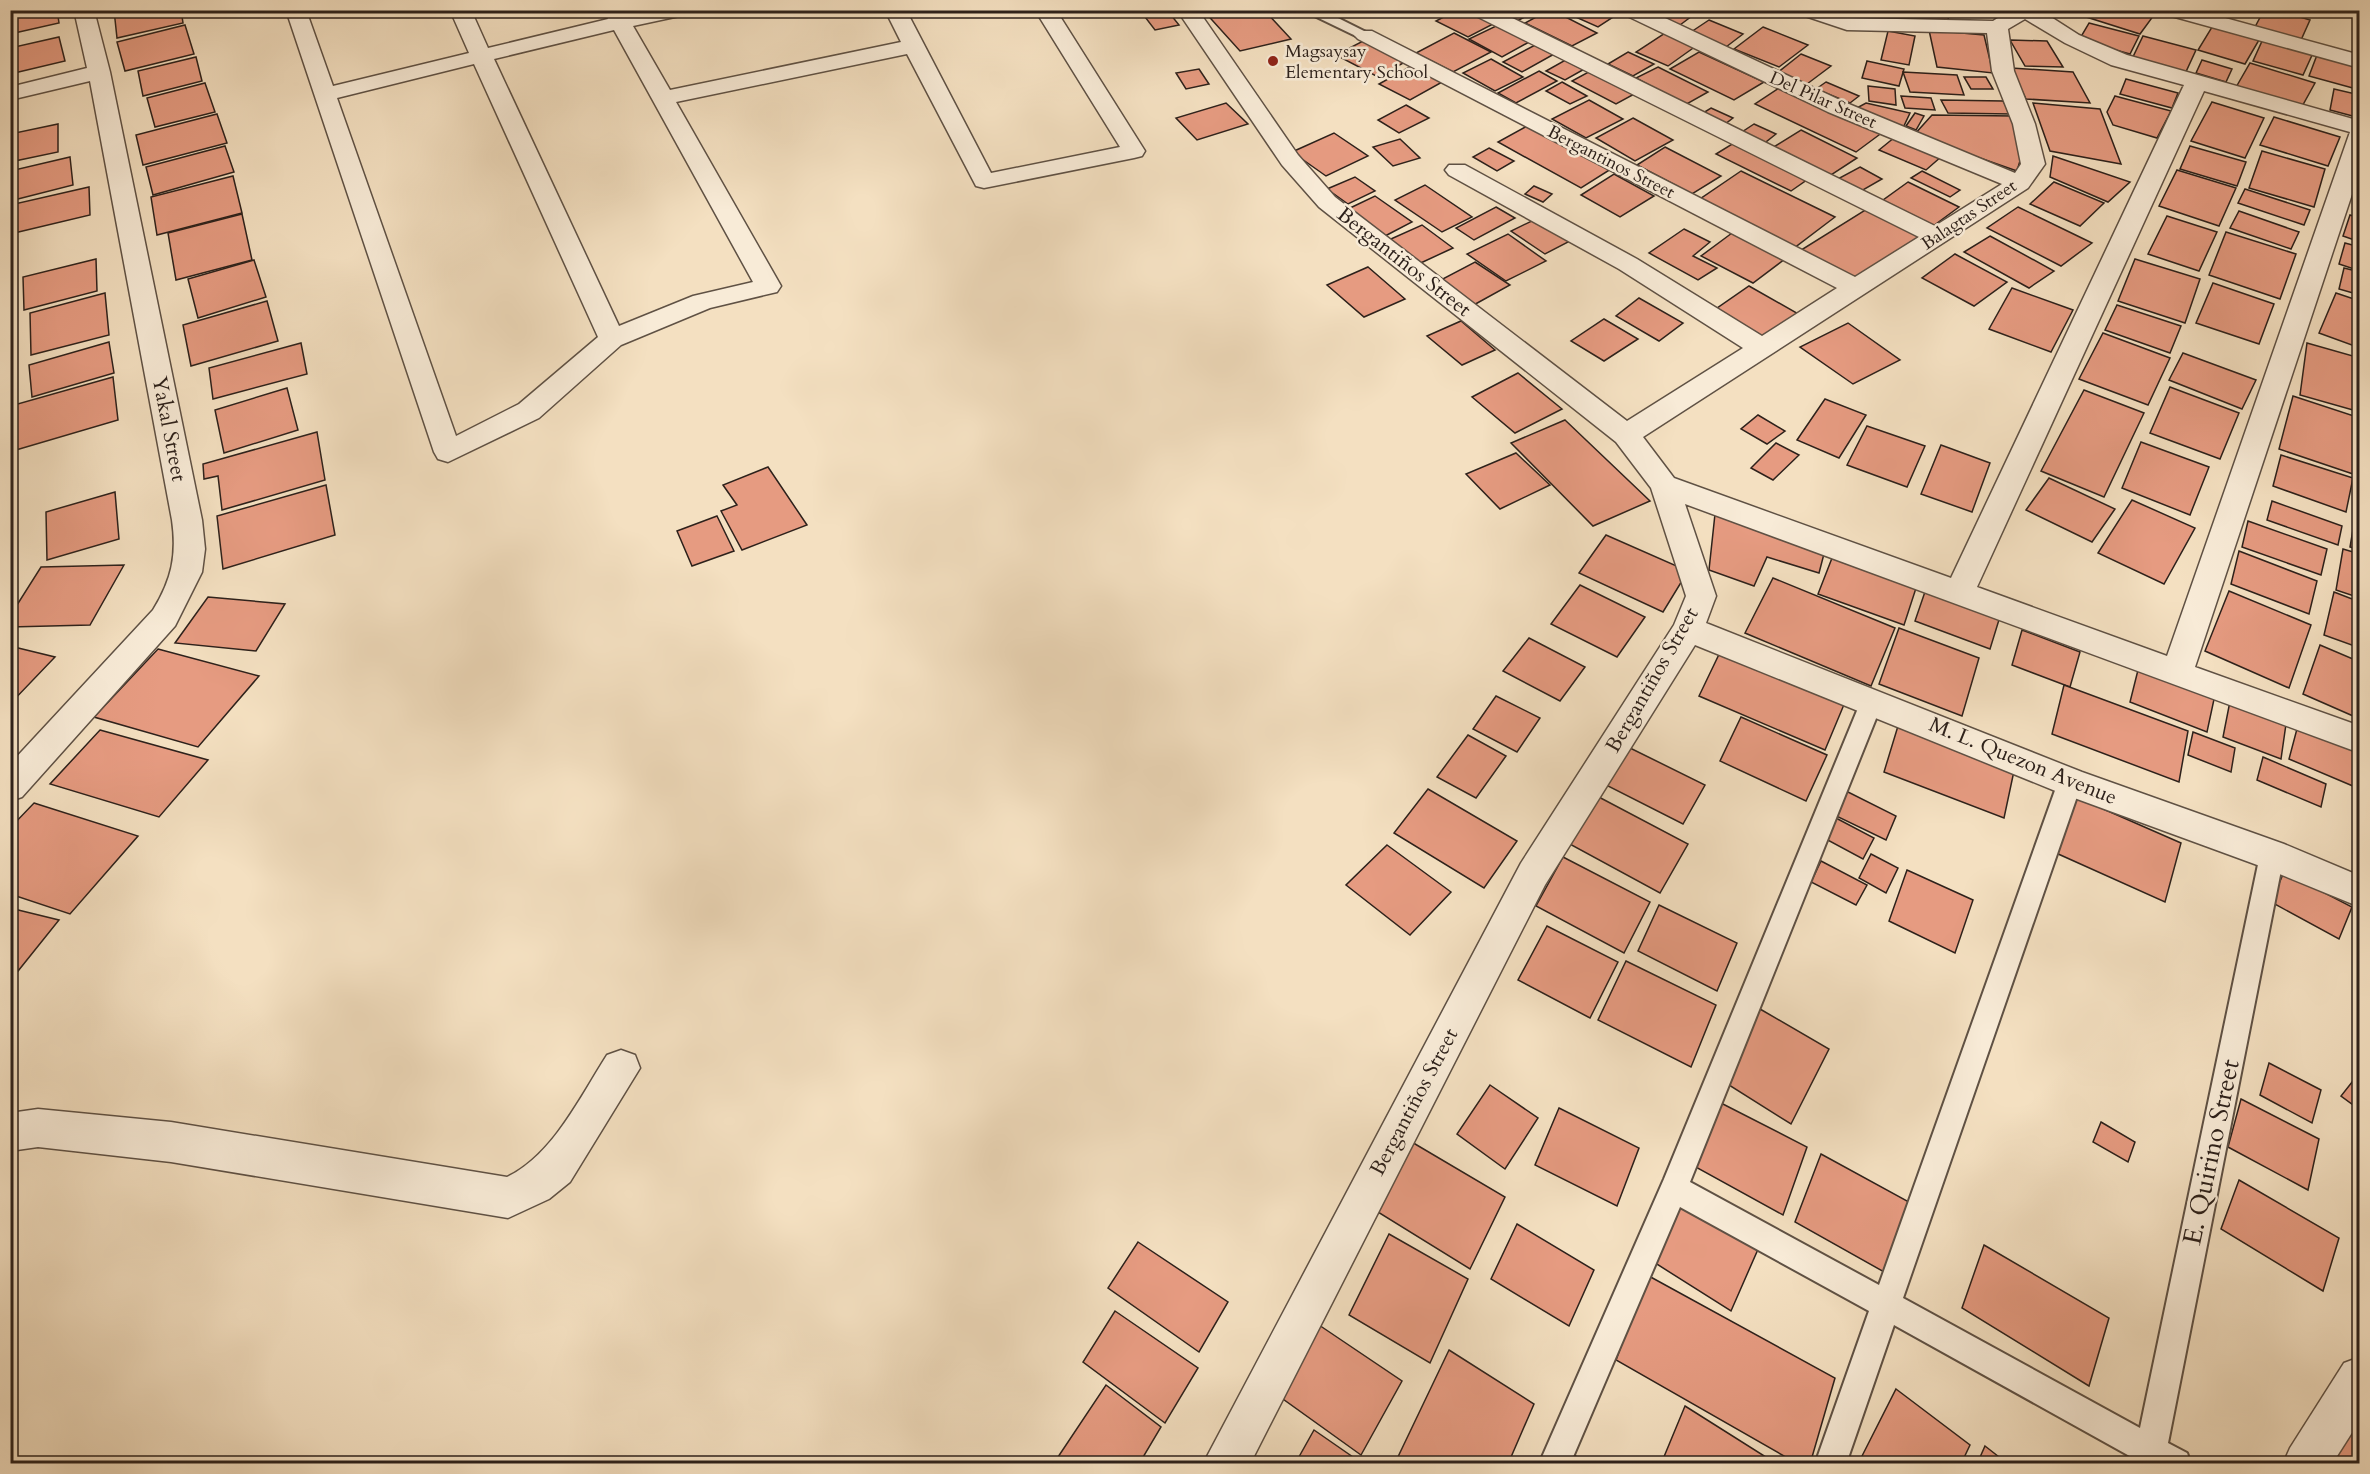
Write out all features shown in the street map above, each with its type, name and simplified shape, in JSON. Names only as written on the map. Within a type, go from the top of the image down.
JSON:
[{"type":"street","name":"Yakal Street","points":[[10,787],[164,618],[181,590],[190,567],[191,542],[187,520],[99,72],[84,10]]},
{"type":"street","points":[[296,10],[448,452],[529,411],[612,339],[702,302],[768,286],[617,16]]},
{"type":"street","points":[[460,10],[612,339]]},
{"type":"street","points":[[326,94],[481,56],[617,16],[682,10]]},
{"type":"street","points":[[895,10],[984,181],[1134,151],[1045,10]]},
{"type":"street","name":"Bergantiños Street","points":[[1187,10],[1290,160],[1327,202],[1626,435],[1664,485],[1701,596],[1688,628],[1533,874],[1226,1464]]},
{"type":"street","points":[[1479,10],[1938,237]]},
{"type":"street","name":"Del Pilar Street","points":[[1630,10],[1836,107],[2020,183]]},
{"type":"street","points":[[1806,10],[1847,24],[2016,17],[2094,50],[2196,84],[2360,128]]},
{"type":"street","points":[[2171,10],[2360,62]]},
{"type":"street","name":"Balagtas Street","points":[[1626,435],[1858,289],[2020,183],[2033,164],[2024,124],[2003,71],[2016,17]]},
{"type":"street","name":"Bergantinos Street","points":[[1365,35],[1858,289]]},
{"type":"street","points":[[663,98],[914,46]]},
{"type":"street","points":[[10,94],[99,72]]},
{"type":"street","points":[[1959,593],[2196,84]]},
{"type":"street","points":[[2177,673],[2360,134]]},
{"type":"street","points":[[1457,170],[1628,264],[1763,349]]},
{"type":"street","points":[[1664,485],[2360,740]]},
{"type":"street","name":"M. L. Quezon Avenue","points":[[1688,628],[2070,782],[2272,855],[2360,892]]},
{"type":"street","points":[[10,1132],[38,1128],[171,1142],[508,1198],[536,1185],[556,1168],[621,1068]]},
{"type":"street","points":[[2306,1464],[2360,1379]]},
{"type":"lane","points":[[1309,10],[1365,35]]},
{"type":"lane","points":[[1554,1464],[1674,1188],[1872,701]]},
{"type":"lane","points":[[1830,1464],[1846,1413],[1887,1305],[2070,782]]},
{"type":"lane","name":"E. Quirino Street","points":[[2151,1450],[2272,855]]},
{"type":"lane","points":[[1674,1188],[2176,1464]]},
{"type":"building","points":[[10,10],[57,10],[59,23],[10,34]]},
{"type":"building","points":[[114,10],[181,10],[183,23],[117,38]]},
{"type":"building","points":[[1167,10],[1179,25],[1155,30],[1142,13]]},
{"type":"building","points":[[1203,10],[1264,10],[1291,39],[1240,51]]},
{"type":"building","points":[[1457,10],[1471,10],[1495,23],[1468,37],[1436,21]]},
{"type":"building","points":[[1497,10],[1538,10],[1517,21]]},
{"type":"building","points":[[1549,10],[1597,33],[1572,46],[1525,23]]},
{"type":"building","points":[[1560,10],[1624,10],[1598,27]]},
{"type":"building","points":[[1642,10],[1700,10],[1680,25]]},
{"type":"building","points":[[1830,10],[1861,11],[1851,24],[1825,16]]},
{"type":"building","points":[[1865,10],[1893,10],[1893,23],[1865,19]]},
{"type":"building","points":[[1920,10],[1946,10],[1950,25],[1924,23]]},
{"type":"building","points":[[2083,10],[2139,10],[2154,15],[2140,34],[2080,15]]},
{"type":"building","points":[[2264,10],[2277,10],[2310,20],[2301,40],[2255,27]]},
{"type":"building","points":[[1709,20],[1743,34],[1726,47],[1691,32]]},
{"type":"building","points":[[2089,23],[2139,36],[2130,54],[2079,40]]},
{"type":"building","points":[[185,25],[194,54],[125,71],[117,42]]},
{"type":"building","points":[[1496,26],[1529,42],[1502,57],[1469,39]]},
{"type":"building","points":[[1763,27],[1808,45],[1779,67],[1734,49]]},
{"type":"building","points":[[2212,27],[2259,40],[2245,64],[2198,50]]},
{"type":"building","points":[[1929,30],[1984,35],[1993,73],[1937,67]]},
{"type":"building","points":[[1888,31],[1915,36],[1909,65],[1881,60]]},
{"type":"building","points":[[1454,33],[1491,52],[1453,72],[1416,53]]},
{"type":"building","points":[[1665,33],[1696,46],[1668,66],[1636,52]]},
{"type":"building","points":[[2143,36],[2196,50],[2184,76],[2131,61]]},
{"type":"building","points":[[59,37],[65,61],[10,74],[10,48]]},
{"type":"building","points":[[2263,39],[2313,53],[2303,75],[2253,61]]},
{"type":"building","points":[[2010,40],[2047,41],[2063,67],[2025,66]]},
{"type":"building","points":[[1363,41],[1405,62],[1378,77],[1336,55]]},
{"type":"building","points":[[1537,44],[1556,53],[1522,72],[1503,62]]},
{"type":"building","points":[[1628,52],[1654,64],[1633,76],[1608,64]]},
{"type":"building","points":[[1699,52],[1764,82],[1734,100],[1670,69]]},
{"type":"building","points":[[1801,54],[1831,66],[1807,84],[1777,73]]},
{"type":"building","points":[[2317,55],[2360,66],[2360,90],[2309,76]]},
{"type":"building","points":[[196,57],[202,81],[143,96],[138,71]]},
{"type":"building","points":[[1569,58],[1588,67],[1565,80],[1546,71]]},
{"type":"building","points":[[1491,59],[1523,77],[1495,91],[1463,73]]},
{"type":"building","points":[[2202,60],[2232,69],[2226,82],[2196,73]]},
{"type":"building","points":[[1867,61],[1904,69],[1899,86],[1862,78]]},
{"type":"building","points":[[2250,63],[2315,83],[2300,110],[2235,89]]},
{"type":"building","points":[[1413,65],[1444,81],[1410,100],[1379,84]]},
{"type":"building","points":[[1658,67],[1708,92],[1685,105],[1636,78]]},
{"type":"building","points":[[2011,68],[2073,72],[2090,103],[2026,99]]},
{"type":"building","points":[[1199,69],[1209,84],[1186,89],[1176,73]]},
{"type":"building","points":[[1594,69],[1638,92],[1616,104],[1572,81]]},
{"type":"building","points":[[1539,71],[1557,81],[1516,103],[1498,93]]},
{"type":"building","points":[[1903,72],[1957,75],[1964,95],[1910,92]]},
{"type":"building","points":[[1964,77],[1986,77],[1993,89],[1971,89]]},
{"type":"building","points":[[2126,79],[2178,93],[2172,108],[2120,94]]},
{"type":"building","points":[[1562,82],[1587,96],[1570,104],[1546,91]]},
{"type":"building","points":[[1826,82],[1859,96],[1850,103],[1816,89]]},
{"type":"building","points":[[205,83],[215,112],[155,127],[147,98]]},
{"type":"building","points":[[1782,86],[1883,132],[1856,152],[1755,104]]},
{"type":"building","points":[[1868,86],[1895,89],[1896,105],[1869,101]]},
{"type":"building","points":[[2334,89],[2360,95],[2360,118],[2330,110]]},
{"type":"building","points":[[1901,96],[1931,98],[1935,110],[1905,108]]},
{"type":"building","points":[[2115,96],[2171,111],[2157,138],[2113,125],[2107,112]]},
{"type":"building","points":[[1589,100],[1623,119],[1586,138],[1552,119]]},
{"type":"building","points":[[1941,100],[2003,101],[2011,114],[1948,113]]},
{"type":"building","points":[[2212,102],[2264,118],[2245,158],[2191,141]]},
{"type":"building","points":[[1226,103],[1248,124],[1197,140],[1176,118]]},
{"type":"building","points":[[1866,103],[1910,113],[1902,130],[1855,109]]},
{"type":"building","points":[[2033,103],[2100,109],[2121,164],[2050,151]]},
{"type":"building","points":[[1406,105],[1429,118],[1399,133],[1378,120]]},
{"type":"building","points":[[1711,108],[1733,118],[1725,124],[1703,113]]},
{"type":"building","points":[[1915,113],[1924,116],[1916,130],[1906,126]]},
{"type":"building","points":[[217,114],[227,143],[143,165],[136,135]]},
{"type":"building","points":[[1932,115],[2014,116],[2025,144],[2017,171],[1914,135]]},
{"type":"building","points":[[2274,117],[2340,137],[2328,166],[2260,145]]},
{"type":"building","points":[[1633,118],[1673,140],[1635,161],[1596,138]]},
{"type":"building","points":[[58,124],[58,152],[10,162],[10,134]]},
{"type":"building","points":[[1754,124],[1776,134],[1762,145],[1739,134]]},
{"type":"building","points":[[1529,125],[1611,169],[1581,188],[1498,142]]},
{"type":"building","points":[[1801,130],[1857,158],[1828,177],[1772,148]]},
{"type":"building","points":[[1334,133],[1368,156],[1326,176],[1292,152]]},
{"type":"building","points":[[1895,137],[1942,156],[1926,170],[1879,150]]},
{"type":"building","points":[[1400,139],[1420,158],[1393,166],[1373,147]]},
{"type":"building","points":[[1737,141],[1811,177],[1791,191],[1716,154]]},
{"type":"building","points":[[225,146],[234,172],[153,195],[146,167]]},
{"type":"building","points":[[2190,146],[2246,162],[2237,186],[2180,169]]},
{"type":"building","points":[[1665,147],[1721,176],[1692,194],[1637,165]]},
{"type":"building","points":[[1489,148],[1514,161],[1497,171],[1473,157]]},
{"type":"building","points":[[2262,151],[2325,169],[2314,207],[2249,188]]},
{"type":"building","points":[[2053,156],[2130,182],[2108,202],[2050,177]]},
{"type":"building","points":[[70,157],[73,185],[10,201],[10,171]]},
{"type":"building","points":[[1860,167],[1882,179],[1856,194],[1834,181]]},
{"type":"building","points":[[2177,170],[2236,188],[2219,226],[2159,206]]},
{"type":"building","points":[[1741,171],[1835,217],[1794,248],[1700,199]]},
{"type":"building","points":[[1922,171],[1960,190],[1950,197],[1911,178]]},
{"type":"building","points":[[1614,174],[1654,196],[1620,217],[1581,195]]},
{"type":"building","points":[[233,176],[242,213],[157,235],[151,197]]},
{"type":"building","points":[[1355,177],[1375,191],[1348,204],[1327,189]]},
{"type":"building","points":[[1908,182],[1959,207],[1929,229],[1879,203]]},
{"type":"building","points":[[2054,182],[2104,203],[2080,226],[2030,204]]},
{"type":"building","points":[[1425,185],[1472,217],[1442,232],[1395,200]]},
{"type":"building","points":[[1534,186],[1552,194],[1543,202],[1525,194]]},
{"type":"building","points":[[89,187],[90,215],[10,234],[10,205]]},
{"type":"building","points":[[2245,189],[2310,210],[2304,225],[2238,203]]},
{"type":"building","points":[[1375,196],[1412,222],[1385,236],[1348,209]]},
{"type":"building","points":[[1496,207],[1515,218],[1474,240],[1456,228]]},
{"type":"building","points":[[1870,207],[1923,236],[1853,283],[1798,252]]},
{"type":"building","points":[[2018,207],[2092,243],[2061,266],[1987,228]]},
{"type":"building","points":[[2239,211],[2299,232],[2291,249],[2230,228]]},
{"type":"building","points":[[242,214],[252,260],[176,280],[168,233]]},
{"type":"building","points":[[2350,215],[2360,218],[2360,242],[2343,236]]},
{"type":"building","points":[[2167,216],[2217,232],[2199,271],[2148,254]]},
{"type":"building","points":[[1538,218],[1572,240],[1545,254],[1511,231]]},
{"type":"building","points":[[1422,225],[1453,248],[1412,267],[1382,243]]},
{"type":"building","points":[[1684,229],[1710,242],[1693,256],[1717,268],[1698,280],[1649,253]]},
{"type":"building","points":[[2226,232],[2296,254],[2280,299],[2209,275]]},
{"type":"building","points":[[1732,233],[1785,259],[1753,283],[1701,256]]},
{"type":"building","points":[[1508,234],[1546,261],[1506,281],[1467,254]]},
{"type":"building","points":[[1990,236],[2054,271],[2029,288],[1964,252]]},
{"type":"building","points":[[2345,243],[2360,247],[2360,271],[2339,264]]},
{"type":"building","points":[[1955,254],[2007,282],[1974,306],[1922,278]]},
{"type":"building","points":[[96,259],[97,291],[24,310],[23,277]]},
{"type":"building","points":[[2135,259],[2200,279],[2185,323],[2118,301]]},
{"type":"building","points":[[254,260],[266,297],[198,318],[188,279]]},
{"type":"building","points":[[1475,262],[1510,285],[1470,307],[1435,283]]},
{"type":"building","points":[[1368,267],[1405,299],[1364,317],[1327,285]]},
{"type":"building","points":[[2344,268],[2360,272],[2360,295],[2339,289]]},
{"type":"building","points":[[2213,283],[2274,304],[2259,344],[2196,323]]},
{"type":"building","points":[[1749,286],[1802,316],[1764,344],[1710,313]]},
{"type":"building","points":[[2012,288],[2073,310],[2051,352],[1989,329]]},
{"type":"building","points":[[105,293],[109,335],[31,355],[30,313]]},
{"type":"building","points":[[2336,293],[2360,301],[2360,348],[2319,333]]},
{"type":"building","points":[[1639,298],[1683,323],[1659,341],[1616,316]]},
{"type":"building","points":[[267,301],[278,341],[191,366],[183,325]]},
{"type":"building","points":[[2117,305],[2181,326],[2170,353],[2105,330]]},
{"type":"building","points":[[1604,319],[1638,339],[1604,361],[1571,341]]},
{"type":"building","points":[[1461,321],[1495,350],[1462,365],[1427,336]]},
{"type":"building","points":[[1848,323],[1900,360],[1853,384],[1800,347]]},
{"type":"building","points":[[2103,333],[2170,358],[2148,405],[2079,379]]},
{"type":"building","points":[[109,342],[114,373],[32,397],[29,365]]},
{"type":"building","points":[[301,343],[307,374],[213,399],[209,368]]},
{"type":"building","points":[[2307,343],[2360,358],[2360,412],[2300,395]]},
{"type":"building","points":[[2183,353],[2256,380],[2242,409],[2169,380]]},
{"type":"building","points":[[1518,373],[1562,409],[1515,433],[1472,397]]},
{"type":"building","points":[[113,377],[118,420],[16,450],[14,405]]},
{"type":"building","points":[[2170,387],[2239,413],[2220,459],[2150,433]]},
{"type":"building","points":[[287,388],[298,430],[224,453],[215,410]]},
{"type":"building","points":[[2084,390],[2144,413],[2104,497],[2041,471]]},
{"type":"building","points":[[2293,396],[2360,418],[2360,447],[2353,474],[2279,449]]},
{"type":"building","points":[[1825,399],[1866,415],[1839,458],[1797,440]]},
{"type":"building","points":[[1758,415],[1785,431],[1767,444],[1741,429]]},
{"type":"building","points":[[10,419],[15,456],[10,458]]},
{"type":"building","points":[[1565,420],[1650,501],[1593,526],[1511,443]]},
{"type":"building","points":[[1867,426],[1925,446],[1907,487],[1847,465]]},
{"type":"building","points":[[317,432],[325,480],[222,510],[218,476],[204,479],[203,464]]},
{"type":"building","points":[[2141,442],[2209,467],[2190,515],[2122,488]]},
{"type":"building","points":[[1776,443],[1799,455],[1773,480],[1751,468]]},
{"type":"building","points":[[1941,445],[1990,463],[1972,512],[1921,494]]},
{"type":"building","points":[[1516,453],[1550,485],[1500,509],[1466,474]]},
{"type":"building","points":[[2281,455],[2353,478],[2346,512],[2273,486]]},
{"type":"building","points":[[768,467],[807,525],[742,550],[721,511],[737,505],[723,485]]},
{"type":"building","points":[[2049,478],[2115,509],[2092,542],[2026,510]]},
{"type":"building","points":[[326,485],[335,535],[223,569],[217,516]]},
{"type":"building","points":[[115,492],[119,539],[47,560],[46,512]]},
{"type":"building","points":[[2132,500],[2195,528],[2164,584],[2098,553]]},
{"type":"building","points":[[2272,501],[2342,526],[2338,545],[2267,520]]},
{"type":"building","points":[[1715,514],[1825,550],[1819,573],[1767,557],[1754,586],[1709,570]]},
{"type":"building","points":[[717,516],[734,551],[692,566],[677,531]]},
{"type":"building","points":[[2355,518],[2360,520],[2360,550],[2350,547]]},
{"type":"building","points":[[2248,521],[2327,549],[2321,575],[2242,547]]},
{"type":"building","points":[[1606,535],[1688,571],[1663,612],[1579,573]]},
{"type":"building","points":[[2343,549],[2360,554],[2360,598],[2336,590]]},
{"type":"building","points":[[2239,551],[2317,581],[2309,614],[2231,584]]},
{"type":"building","points":[[1834,553],[1918,582],[1904,625],[1818,594]]},
{"type":"building","points":[[124,565],[90,625],[10,627],[10,616],[41,567]]},
{"type":"building","points":[[1773,578],[1895,628],[1871,686],[1745,633]]},
{"type":"building","points":[[1928,583],[2002,610],[1990,649],[1915,621]]},
{"type":"building","points":[[1580,585],[1645,617],[1617,657],[1551,624]]},
{"type":"building","points":[[2229,591],[2311,625],[2289,688],[2205,651]]},
{"type":"building","points":[[2334,592],[2360,602],[2360,648],[2324,635]]},
{"type":"building","points":[[208,597],[285,604],[256,651],[175,643]]},
{"type":"building","points":[[1899,628],[1979,658],[1962,716],[1879,684]]},
{"type":"building","points":[[2022,630],[2080,652],[2070,687],[2012,665]]},
{"type":"building","points":[[1529,638],[1585,667],[1560,701],[1503,671]]},
{"type":"building","points":[[1724,644],[1848,695],[1825,750],[1699,696]]},
{"type":"building","points":[[2320,645],[2360,662],[2360,719],[2303,694]]},
{"type":"building","points":[[10,646],[55,657],[10,704]]},
{"type":"building","points":[[158,649],[259,676],[198,747],[94,717]]},
{"type":"building","points":[[2140,662],[2216,690],[2207,732],[2130,702]]},
{"type":"building","points":[[2064,685],[2188,731],[2179,782],[2052,734]]},
{"type":"building","points":[[1496,696],[1540,718],[1517,752],[1473,729]]},
{"type":"building","points":[[2231,696],[2287,717],[2281,759],[2223,737]]},
{"type":"building","points":[[1741,717],[1827,755],[1806,801],[1720,761]]},
{"type":"building","points":[[2298,725],[2360,751],[2360,789],[2289,759]]},
{"type":"building","points":[[1898,726],[2014,771],[2004,818],[1884,772]]},
{"type":"building","points":[[100,730],[208,760],[159,817],[50,784]]},
{"type":"building","points":[[2193,732],[2235,748],[2231,772],[2188,755]]},
{"type":"building","points":[[1468,735],[1506,756],[1476,798],[1437,777]]},
{"type":"building","points":[[1628,747],[1705,785],[1683,824],[1606,785]]},
{"type":"building","points":[[2263,757],[2326,784],[2321,807],[2257,780]]},
{"type":"building","points":[[1428,789],[1517,841],[1484,888],[1394,833]]},
{"type":"building","points":[[1842,789],[1896,816],[1886,840],[1830,813]]},
{"type":"building","points":[[1595,795],[1688,844],[1660,893],[1566,842]]},
{"type":"building","points":[[2076,797],[2181,843],[2165,902],[2056,853]]},
{"type":"building","points":[[34,803],[138,836],[70,914],[10,894],[10,828]]},
{"type":"building","points":[[1834,817],[1874,838],[1863,859],[1822,837]]},
{"type":"building","points":[[1387,845],[1451,892],[1410,935],[1346,885]]},
{"type":"building","points":[[1871,854],[1898,868],[1886,893],[1859,878]]},
{"type":"building","points":[[1563,857],[1650,902],[1624,953],[1536,906]]},
{"type":"building","points":[[1821,861],[1867,885],[1856,905],[1811,882]]},
{"type":"building","points":[[1907,870],[1973,900],[1955,953],[1889,921]]},
{"type":"building","points":[[2284,872],[2352,907],[2339,939],[2271,902]]},
{"type":"building","points":[[1659,905],[1737,943],[1717,991],[1638,951]]},
{"type":"building","points":[[10,908],[59,920],[10,981]]},
{"type":"building","points":[[1547,926],[1618,962],[1590,1018],[1518,980]]},
{"type":"building","points":[[1626,961],[1716,1005],[1691,1067],[1598,1020]]},
{"type":"building","points":[[1760,1009],[1829,1049],[1791,1124],[1721,1080]]},
{"type":"building","points":[[2269,1063],[2321,1090],[2312,1123],[2260,1095]]},
{"type":"building","points":[[2360,1072],[2360,1110],[2341,1096]]},
{"type":"building","points":[[1490,1085],[1538,1118],[1505,1169],[1457,1134]]},
{"type":"building","points":[[2241,1099],[2319,1139],[2308,1190],[2228,1147]]},
{"type":"building","points":[[1717,1101],[1807,1147],[1783,1215],[1692,1165]]},
{"type":"building","points":[[1559,1108],[1639,1148],[1617,1206],[1535,1165]]},
{"type":"building","points":[[2101,1122],[2135,1142],[2128,1162],[2093,1142]]},
{"type":"building","points":[[1410,1141],[1505,1197],[1470,1269],[1373,1209]]},
{"type":"building","points":[[1821,1154],[1909,1202],[1886,1273],[1795,1222]]},
{"type":"building","points":[[2239,1180],[2339,1238],[2323,1291],[2221,1229]]},
{"type":"building","points":[[1681,1199],[1759,1247],[1731,1311],[1652,1261]]},
{"type":"building","points":[[1517,1224],[1594,1270],[1569,1326],[1491,1279]]},
{"type":"building","points":[[1389,1234],[1468,1279],[1430,1363],[1349,1315]]},
{"type":"building","points":[[1138,1242],[1228,1302],[1199,1352],[1108,1288]]},
{"type":"building","points":[[1984,1245],[2109,1318],[2089,1386],[1962,1308]]},
{"type":"building","points":[[1647,1275],[1835,1378],[1810,1464],[1798,1464],[1616,1360]]},
{"type":"building","points":[[1115,1311],[1198,1368],[1165,1423],[1083,1362]]},
{"type":"building","points":[[1316,1323],[1402,1381],[1361,1455],[1276,1394]]},
{"type":"building","points":[[1449,1350],[1534,1404],[1508,1464],[1400,1464],[1396,1461]]},
{"type":"building","points":[[1106,1385],[1161,1427],[1139,1464],[1060,1464],[1056,1460]]},
{"type":"building","points":[[1896,1389],[1970,1445],[1961,1464],[1868,1464],[1861,1458]]},
{"type":"building","points":[[1685,1406],[1777,1464],[1661,1464]]},
{"type":"building","points":[[2360,1414],[2360,1464],[2340,1464],[2331,1456]]},
{"type":"building","points":[[1314,1430],[1363,1464],[1295,1464]]},
{"type":"building","points":[[1985,1446],[2008,1464],[1977,1464]]},
{"type":"building","points":[[1567,1451],[1589,1464],[1562,1464]]},
{"type":"place","name":"Magsaysay Elementary School","points":[[1273,61]]}]
